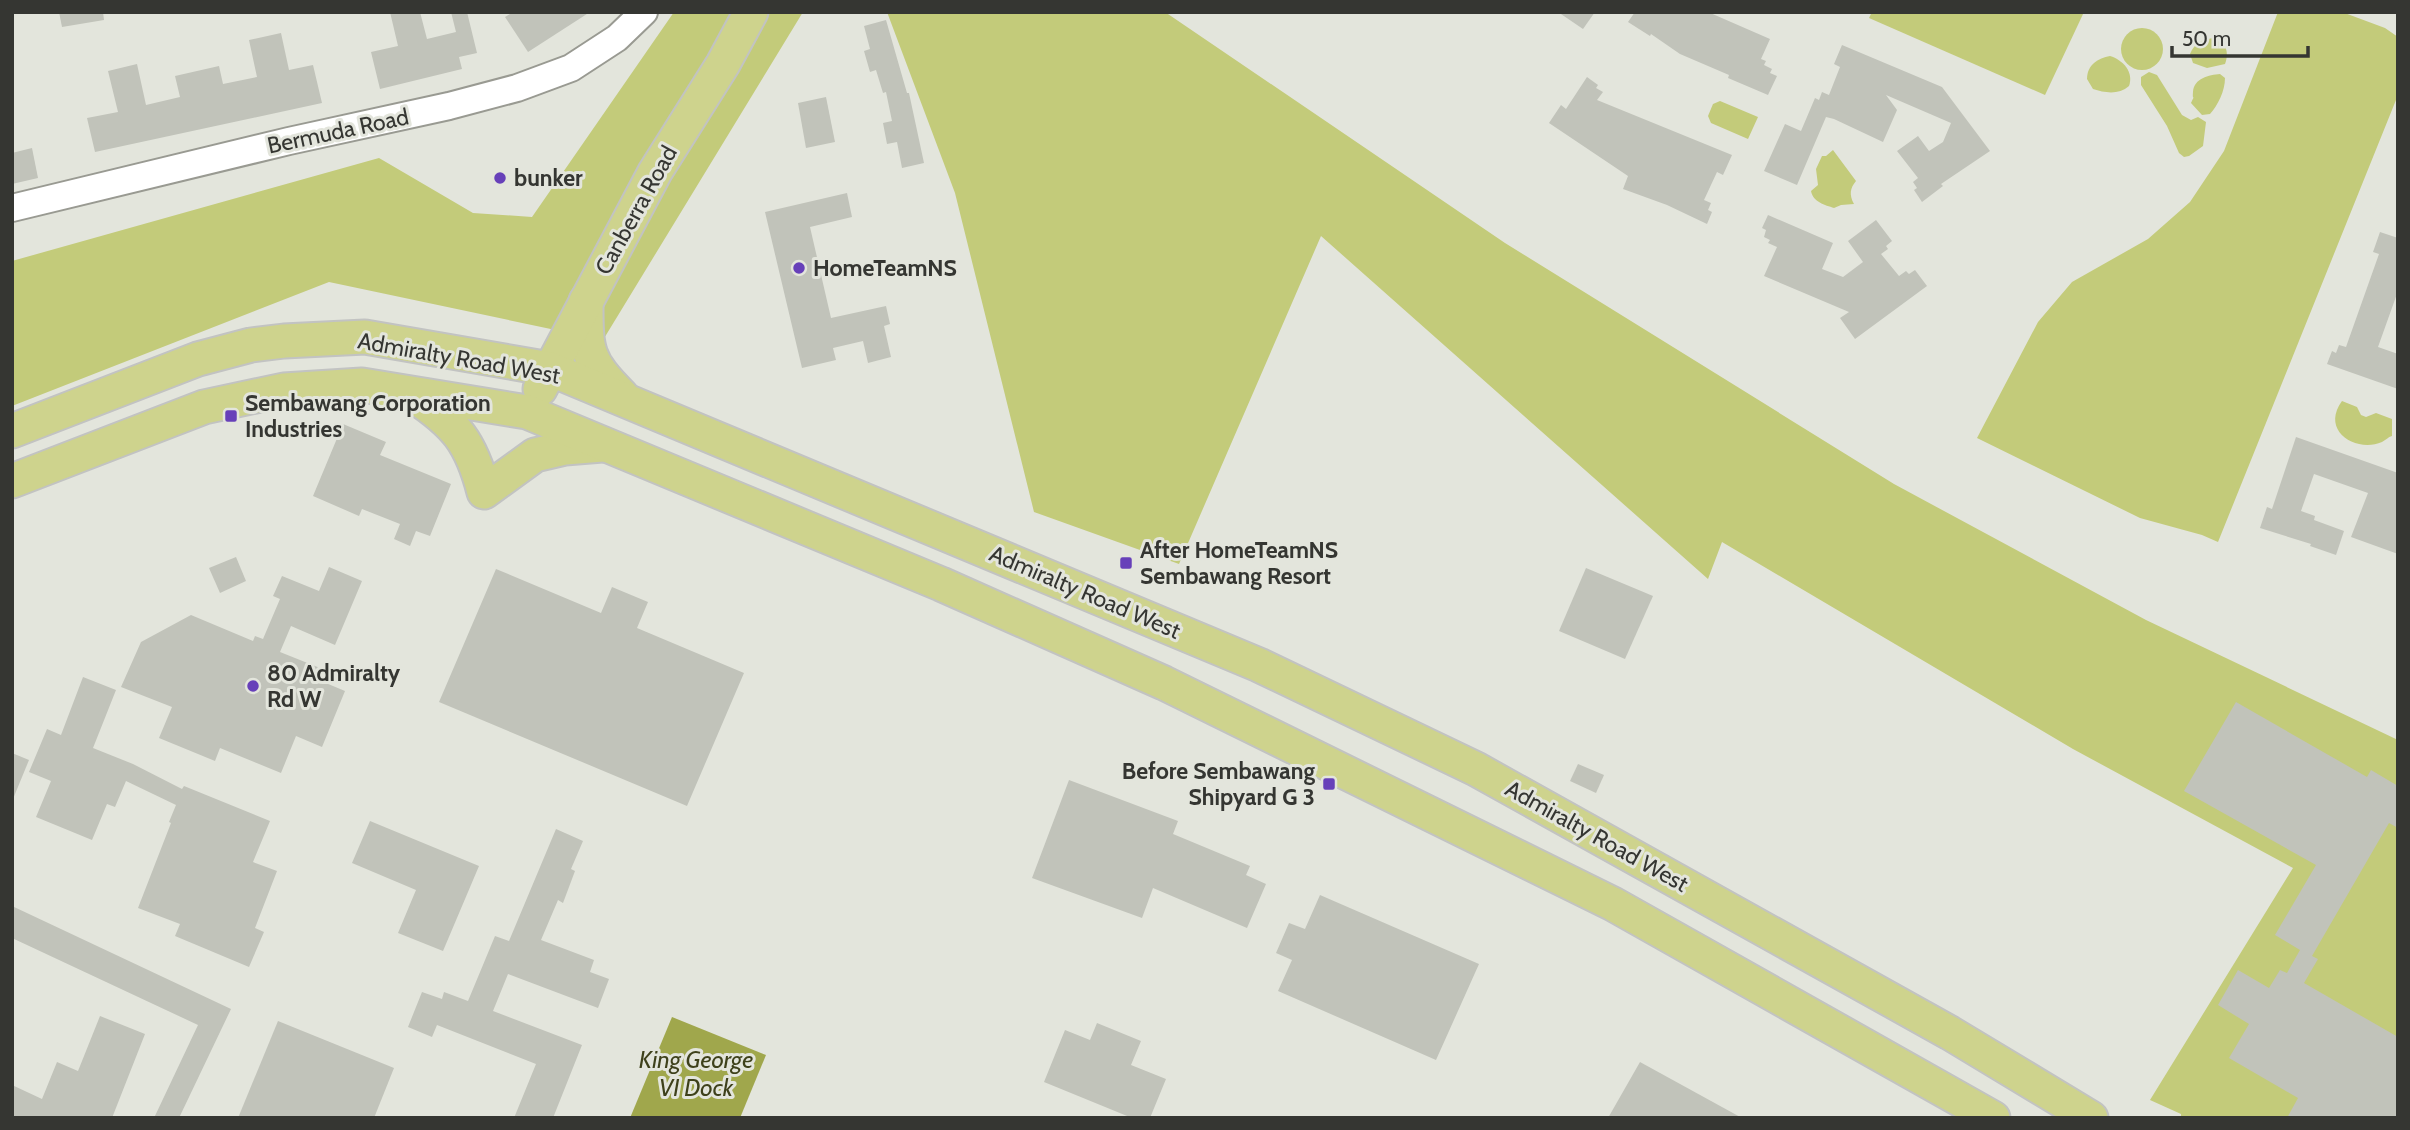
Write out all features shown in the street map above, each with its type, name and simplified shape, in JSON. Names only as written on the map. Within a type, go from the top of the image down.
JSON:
[{"type":"main road","name":"Canberra Road","points":[[527,412],[654,172],[723,64],[751,12]]},
{"type":"main road","points":[[586,300],[586,340],[593,362],[603,377],[627,400]]},
{"type":"main road","name":"Admiralty Road West","points":[[12,431],[198,359],[251,345],[284,341],[365,337],[551,369],[1259,665],[1476,769],[1950,1033],[2091,1118]]},
{"type":"main road","name":"Admiralty Road West","points":[[12,481],[204,407],[284,390],[362,385],[527,412],[941,584],[1164,683],[1613,904],[1993,1118]]},
{"type":"main road","points":[[410,393],[449,420],[477,464],[484,492],[535,455],[565,448],[608,444]]},
{"type":"main road","points":[[896,513],[932,536],[945,551],[948,566],[941,584]]},
{"type":"street","name":"Bermuda Road","points":[[12,208],[517,88],[571,68],[617,38],[644,12]]},
{"type":"shaded area","points":[[674,12],[803,12],[603,340],[329,282],[12,406],[12,261],[379,158],[473,213],[532,217]]},
{"type":"shaded area","points":[[887,12],[1165,12],[1505,243],[1894,484],[2146,620],[2398,740],[2398,1118],[2181,1118],[2181,1114],[2150,1100],[2293,868],[2073,749],[1722,542],[1708,579],[1321,236],[1179,564],[1034,512],[955,193]]},
{"type":"shaded area","points":[[1872,12],[2084,12],[2045,95],[1869,18]]},
{"type":"shaded area","points":[[2278,12],[2342,12],[2385,28],[2398,37],[2398,95],[2218,542],[2140,518],[1977,438],[2038,322],[2072,282],[2148,239],[2190,202],[2224,151]]},
{"type":"shaded area","points":[[2142,28],[2157,34],[2163,49],[2157,64],[2142,70],[2127,64],[2121,49],[2127,34]]},
{"type":"shaded area","points":[[2214,38],[2226,48],[2225,64],[2207,68],[2193,63],[2190,54],[2194,47]]},
{"type":"shaded area","points":[[2110,56],[2119,60],[2129,71],[2129,86],[2112,92],[2093,89],[2087,79],[2091,66],[2097,60]]},
{"type":"shaded area","points":[[2149,72],[2157,75],[2182,115],[2191,120],[2198,117],[2206,122],[2203,146],[2189,156],[2184,157],[2179,153],[2167,126],[2141,85],[2141,77]]},
{"type":"shaded area","points":[[2220,74],[2225,78],[2224,88],[2210,114],[2202,115],[2191,103],[2194,87],[2203,78]]},
{"type":"shaded area","points":[[1720,101],[1758,117],[1748,139],[1711,123],[1708,116],[1713,104]]},
{"type":"shaded area","points":[[1833,150],[1856,181],[1851,192],[1854,204],[1834,208],[1817,200],[1811,191],[1818,185],[1816,169],[1822,156]]},
{"type":"shaded area","points":[[2342,401],[2357,407],[2361,415],[2366,417],[2376,413],[2392,419],[2392,436],[2372,445],[2352,442],[2344,437],[2335,422],[2336,412]]},
{"type":"water","name":"King George VI Dock","points":[[672,1017],[766,1055],[740,1118],[630,1118]]},
{"type":"building","points":[[59,12],[103,12],[104,20],[62,27]]},
{"type":"building","points":[[390,12],[420,12],[427,39],[456,32],[451,12],[467,12],[477,53],[459,57],[462,69],[380,89],[371,52],[398,46]]},
{"type":"building","points":[[513,12],[590,12],[528,52],[505,17]]},
{"type":"building","points":[[1558,12],[1595,12],[1583,29]]},
{"type":"building","points":[[1635,12],[1708,12],[1770,39],[1761,59],[1766,61],[1764,65],[1772,69],[1770,73],[1777,76],[1768,95],[1680,54],[1651,34],[1650,36],[1628,22]]},
{"type":"building","points":[[886,20],[909,93],[924,163],[902,168],[897,142],[887,144],[883,123],[892,121],[886,92],[883,93],[876,70],[870,72],[864,51],[870,49],[864,26]]},
{"type":"building","points":[[281,33],[289,70],[313,65],[322,103],[95,152],[87,118],[118,112],[108,71],[137,64],[146,105],[180,97],[175,76],[219,66],[223,84],[257,77],[249,40]]},
{"type":"building","points":[[1842,45],[1942,87],[1990,151],[1941,184],[1943,186],[1922,202],[1914,190],[1917,188],[1913,182],[1918,178],[1897,151],[1918,136],[1929,151],[1943,142],[1951,123],[1886,95],[1897,110],[1883,142],[1826,117],[1797,185],[1764,171],[1785,124],[1801,131],[1815,98],[1819,100],[1822,92],[1829,95],[1840,67],[1834,64]]},
{"type":"building","points":[[1587,77],[1603,92],[1597,100],[1732,155],[1723,175],[1717,172],[1704,200],[1711,203],[1708,210],[1712,212],[1707,224],[1667,205],[1623,189],[1628,176],[1549,123],[1561,105],[1566,109]]},
{"type":"building","points":[[826,97],[835,142],[806,148],[798,103]]},
{"type":"building","points":[[32,148],[38,178],[12,184],[12,153]]},
{"type":"building","name":"HomeTeamNS","points":[[847,193],[852,217],[810,227],[831,318],[886,306],[890,324],[884,326],[891,357],[868,363],[863,341],[833,348],[836,360],[802,368],[765,212]]},
{"type":"building","points":[[1768,215],[1833,243],[1822,269],[1843,277],[1863,262],[1848,241],[1876,220],[1892,241],[1886,246],[1888,249],[1881,254],[1899,276],[1906,271],[1909,274],[1915,270],[1927,286],[1855,339],[1840,318],[1849,312],[1764,276],[1777,247],[1768,243],[1770,240],[1764,237],[1766,230],[1762,228]]},
{"type":"building","points":[[2380,232],[2398,238],[2398,291],[2378,347],[2398,354],[2398,389],[2327,364],[2332,351],[2336,353],[2339,345],[2346,347],[2379,254],[2373,252]]},
{"type":"building","points":[[343,424],[386,442],[380,455],[451,484],[430,536],[416,531],[410,546],[394,539],[400,524],[362,509],[359,516],[313,496]]},
{"type":"building","points":[[2296,437],[2398,473],[2398,554],[2351,537],[2368,493],[2314,474],[2301,511],[2315,516],[2314,520],[2344,531],[2336,555],[2260,528],[2267,507],[2272,509]]},
{"type":"building","points":[[236,557],[246,581],[220,593],[209,568]]},
{"type":"building","points":[[329,567],[362,581],[335,645],[291,626],[280,652],[325,670],[321,681],[345,691],[322,747],[296,736],[281,773],[220,748],[215,761],[159,738],[172,707],[121,687],[141,642],[191,615],[253,641],[255,636],[263,639],[280,599],[273,596],[282,576],[319,591]]},
{"type":"building","points":[[1586,568],[1653,596],[1625,659],[1559,631]]},
{"type":"building","points":[[496,569],[601,613],[612,587],[648,602],[637,628],[744,673],[687,806],[439,702]]},
{"type":"building","points":[[83,677],[116,690],[93,748],[133,764],[182,789],[184,786],[270,821],[253,862],[277,871],[255,928],[264,932],[249,967],[175,936],[180,924],[138,908],[176,805],[126,781],[115,807],[107,804],[92,840],[36,817],[51,781],[29,772],[47,729],[61,735]]},
{"type":"building","points":[[2236,702],[2367,777],[2371,770],[2398,786],[2398,828],[2389,823],[2312,956],[2318,959],[2304,983],[2398,1037],[2398,1118],[2287,1118],[2298,1098],[2229,1058],[2249,1024],[2218,1005],[2238,970],[2269,988],[2280,970],[2287,973],[2300,950],[2275,935],[2316,865],[2184,791]]},
{"type":"building","points":[[12,753],[29,760],[13,799],[12,799]]},
{"type":"building","points":[[1578,764],[1604,775],[1596,793],[1570,781]]},
{"type":"building","points":[[1069,780],[1178,821],[1173,834],[1250,866],[1246,875],[1266,884],[1247,928],[1153,888],[1142,918],[1032,878]]},
{"type":"building","points":[[370,821],[479,866],[443,951],[398,933],[416,890],[352,863]]},
{"type":"building","points":[[556,829],[583,841],[571,869],[575,871],[563,903],[558,900],[541,940],[594,960],[590,972],[609,979],[598,1008],[508,974],[493,1011],[582,1045],[553,1118],[514,1118],[536,1064],[437,1025],[432,1037],[408,1027],[422,992],[442,999],[444,992],[468,1001],[495,936],[509,941]]},
{"type":"building","points":[[1320,895],[1479,964],[1436,1060],[1278,991],[1292,960],[1276,953],[1289,923],[1305,929]]},
{"type":"building","points":[[12,906],[231,1009],[179,1118],[154,1118],[198,1025],[12,938]]},
{"type":"building","points":[[100,1016],[145,1034],[112,1118],[12,1118],[12,1085],[42,1099],[57,1062],[78,1071]]},
{"type":"building","points":[[278,1021],[394,1068],[374,1118],[238,1118]]},
{"type":"building","points":[[1097,1023],[1141,1041],[1131,1065],[1166,1079],[1150,1118],[1132,1118],[1044,1082],[1065,1030],[1090,1040]]},
{"type":"building","points":[[1640,1062],[1742,1118],[1608,1118]]},
{"type":"place","name":"bunker","points":[[500,178]]},
{"type":"place","name":"HomeTeamNS","points":[[799,268]]},
{"type":"place","name":"Sembawang Corporation Industries","points":[[231,416]]},
{"type":"place","name":"After HomeTeamNS Sembawang Resort","points":[[1126,563]]},
{"type":"place","name":"80 Admiralty Rd W","points":[[253,686]]},
{"type":"place","name":"Before Sembawang Shipyard G 3","points":[[1329,784]]}]
